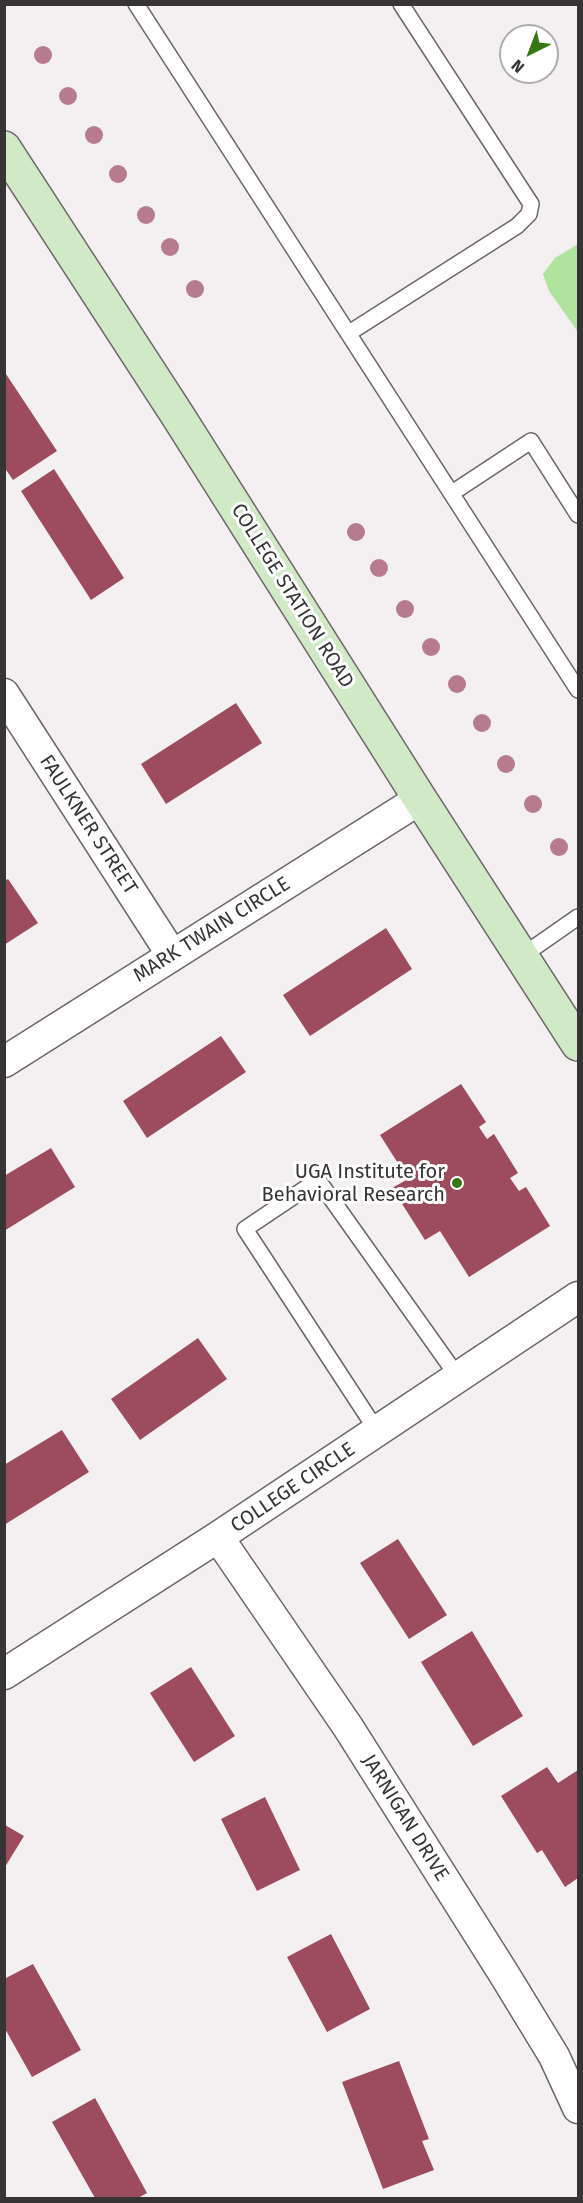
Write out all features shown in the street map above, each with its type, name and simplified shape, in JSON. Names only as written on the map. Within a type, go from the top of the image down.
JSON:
[{"type":"main road","name":"COLLEGE STATION ROAD","points":[[4,148],[178,416],[420,800],[579,1044]]},
{"type":"street","name":"FAULKNER STREET","points":[[4,694],[172,955]]},
{"type":"street","name":"MARK TWAIN CIRCLE","points":[[4,1062],[420,800]]},
{"type":"street","name":"COLLEGE CIRCLE","points":[[4,1674],[218,1537],[579,1297]]},
{"type":"street","name":"JARNIGAN DRIVE","points":[[218,1537],[348,1727],[554,2056],[579,2108]]},
{"type":"lane","points":[[136,4],[579,690]]},
{"type":"lane","points":[[349,333],[517,226],[529,214],[531,204],[401,4]]},
{"type":"lane","points":[[452,493],[531,441],[579,515]]},
{"type":"lane","points":[[522,956],[579,917]]},
{"type":"lane","points":[[377,1431],[245,1229],[318,1180],[458,1377]]},
{"type":"shaded area","points":[[578,244],[578,332],[549,291],[543,274],[555,258]]},
{"type":"building","points":[[4,371],[57,451],[13,480],[4,467]]},
{"type":"building","points":[[54,469],[124,578],[91,600],[21,491]]},
{"type":"building","points":[[236,703],[262,743],[166,804],[141,764]]},
{"type":"building","points":[[8,879],[38,923],[4,945],[4,881]]},
{"type":"building","points":[[386,928],[412,969],[310,1036],[283,995]]},
{"type":"building","points":[[221,1036],[246,1072],[147,1138],[123,1101]]},
{"type":"building","name":"UGA Institute for Behavioral Research","points":[[461,1084],[486,1122],[479,1127],[487,1139],[494,1134],[518,1173],[510,1178],[519,1191],[526,1187],[550,1226],[469,1277],[440,1231],[425,1240],[392,1188],[408,1179],[380,1135]]},
{"type":"building","points":[[51,1148],[75,1187],[4,1231],[4,1176]]},
{"type":"building","points":[[198,1338],[227,1379],[140,1440],[111,1399]]},
{"type":"building","points":[[62,1430],[89,1472],[4,1525],[4,1465]]},
{"type":"building","points":[[398,1539],[447,1615],[409,1639],[360,1563]]},
{"type":"building","points":[[472,1631],[523,1716],[473,1746],[421,1662]]},
{"type":"building","points":[[191,1667],[235,1736],[194,1762],[150,1693]]},
{"type":"building","points":[[547,1767],[558,1783],[578,1770],[578,1878],[565,1887],[542,1850],[537,1853],[501,1796]]},
{"type":"building","points":[[265,1797],[300,1870],[257,1891],[221,1819]]},
{"type":"building","points":[[5,1825],[24,1836],[5,1867]]},
{"type":"building","points":[[331,1934],[370,2009],[327,2032],[287,1957]]},
{"type":"building","points":[[33,1964],[81,2050],[32,2077],[4,2027],[4,1979]]},
{"type":"building","points":[[399,2061],[429,2139],[422,2141],[434,2170],[383,2189],[342,2082]]},
{"type":"building","points":[[95,2098],[147,2193],[138,2198],[95,2198],[52,2122]]},
{"type":"place","name":"UGA Institute for Behavioral Research","points":[[457,1183]]}]
